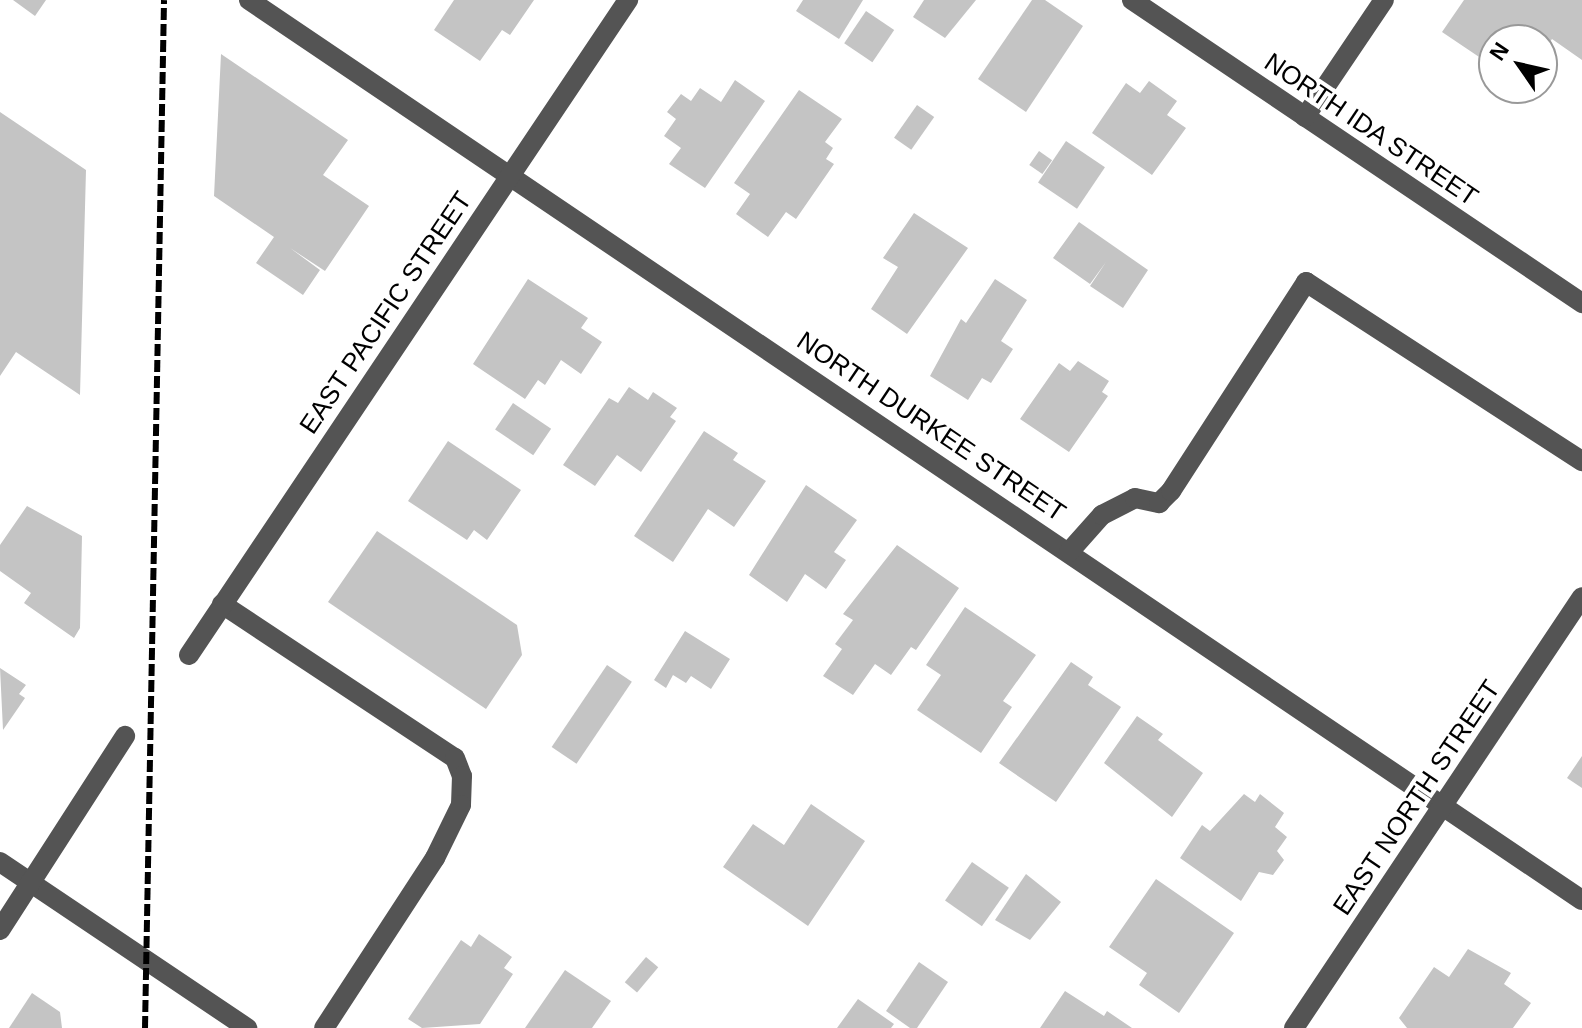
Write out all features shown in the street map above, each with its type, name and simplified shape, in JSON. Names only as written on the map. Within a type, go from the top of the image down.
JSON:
[{"type":"street","name":"NORTH DURKEE STREET","points":[[249,0],[1445,804],[1582,900]]},
{"type":"street","name":"EAST PACIFIC STREET","points":[[189,655],[628,0]]},
{"type":"street","name":"NORTH IDA STREET","points":[[1132,0],[1582,303]]},
{"type":"street","points":[[1305,117],[1384,0]]},
{"type":"street","points":[[1069,552],[1102,515],[1135,498],[1159,503],[1171,491],[1306,282],[1582,461]]},
{"type":"street","name":"EAST NORTH STREET","points":[[1294,1028],[1582,597]]},
{"type":"street","points":[[222,604],[455,758],[462,776],[461,805],[435,858],[324,1028]]},
{"type":"street","points":[[0,930],[125,736]]},
{"type":"street","points":[[0,862],[247,1028]]},
{"type":"building","points":[[13,0],[46,0],[35,16]]},
{"type":"building","points":[[454,0],[534,0],[510,35],[502,30],[480,61],[434,30]]},
{"type":"building","points":[[803,0],[863,0],[839,39],[796,11]]},
{"type":"building","points":[[924,0],[976,0],[945,38],[913,17]]},
{"type":"building","points":[[1032,0],[1045,0],[1083,26],[1026,112],[978,79]]},
{"type":"building","points":[[1464,0],[1582,0],[1582,60],[1558,43],[1558,24],[1478,24],[1478,56],[1442,32]]},
{"type":"building","points":[[866,11],[894,30],[872,62],[844,43]]},
{"type":"building","points":[[221,54],[348,140],[323,175],[369,206],[325,271],[290,248],[320,270],[303,295],[256,263],[274,237],[214,196]]},
{"type":"building","points":[[735,80],[765,101],[705,188],[669,164],[681,148],[664,136],[676,119],[667,112],[681,94],[691,101],[700,88],[721,102]]},
{"type":"building","points":[[1149,81],[1177,101],[1167,115],[1186,128],[1152,175],[1092,133],[1126,83],[1140,93]]},
{"type":"building","points":[[799,90],[842,119],[825,142],[833,148],[826,159],[834,164],[796,219],[786,212],[768,237],[736,214],[750,194],[734,183]]},
{"type":"building","points":[[917,105],[934,117],[911,150],[894,138]]},
{"type":"building","points":[[0,112],[86,170],[80,395],[16,352],[0,376]]},
{"type":"building","points":[[1066,141],[1105,167],[1077,209],[1038,182]]},
{"type":"building","points":[[1039,151],[1052,160],[1042,174],[1029,165]]},
{"type":"building","points":[[914,213],[968,248],[907,334],[871,309],[898,267],[883,258]]},
{"type":"building","points":[[1079,222],[1148,270],[1123,308],[1090,286],[1106,262],[1090,284],[1053,258]]},
{"type":"building","points":[[528,279],[588,318],[581,328],[602,342],[581,374],[561,360],[545,385],[538,380],[525,399],[473,364]]},
{"type":"building","points":[[995,279],[1027,300],[1001,341],[1013,349],[991,383],[982,378],[968,400],[930,376],[961,319],[966,323]]},
{"type":"building","points":[[1078,361],[1109,381],[1102,392],[1108,396],[1069,452],[1020,419],[1059,363],[1070,371]]},
{"type":"building","points":[[629,387],[648,400],[653,392],[677,408],[670,417],[676,421],[641,472],[617,455],[595,486],[563,465],[609,398],[618,403]]},
{"type":"building","points":[[513,403],[551,429],[533,455],[495,430]]},
{"type":"building","points":[[704,431],[738,453],[733,460],[766,481],[734,527],[708,509],[673,562],[634,536]]},
{"type":"building","points":[[448,441],[521,490],[487,540],[474,530],[467,540],[408,501]]},
{"type":"building","points":[[806,485],[857,520],[834,552],[846,560],[826,589],[805,574],[787,602],[749,575]]},
{"type":"building","points":[[27,506],[82,536],[80,628],[74,638],[24,603],[31,593],[0,571],[0,545]]},
{"type":"building","points":[[377,531],[517,625],[522,655],[486,709],[328,602]]},
{"type":"building","points":[[897,545],[959,588],[916,650],[911,647],[891,675],[875,664],[853,695],[823,676],[842,649],[835,644],[853,620],[843,614]]},
{"type":"building","points":[[965,607],[1036,655],[1003,701],[1012,707],[981,753],[917,710],[941,675],[926,665]]},
{"type":"building","points":[[685,631],[730,659],[711,689],[691,676],[686,683],[673,675],[666,688],[654,680]]},
{"type":"building","points":[[1071,662],[1093,677],[1088,685],[1121,707],[1056,802],[999,763]]},
{"type":"building","points":[[607,665],[632,682],[577,764],[552,747]]},
{"type":"building","points":[[0,668],[26,685],[19,694],[25,698],[3,730]]},
{"type":"building","points":[[1137,716],[1163,734],[1158,740],[1203,773],[1172,817],[1104,763]]},
{"type":"building","points":[[1582,756],[1582,788],[1567,778]]},
{"type":"building","points":[[1244,794],[1255,802],[1260,794],[1284,813],[1275,827],[1287,837],[1277,851],[1284,860],[1273,875],[1259,872],[1241,901],[1180,858],[1202,825],[1210,831]]},
{"type":"building","points":[[811,804],[865,841],[808,926],[723,867],[753,824],[784,845]]},
{"type":"building","points":[[972,862],[1009,888],[982,926],[945,901]]},
{"type":"building","points":[[1026,874],[1061,902],[1030,940],[995,920]]},
{"type":"building","points":[[1156,879],[1234,933],[1179,1013],[1139,985],[1147,973],[1109,947]]},
{"type":"building","points":[[479,934],[512,957],[504,968],[513,974],[480,1024],[422,1028],[408,1019],[461,940],[471,947]]},
{"type":"building","points":[[1468,949],[1511,973],[1504,984],[1531,1003],[1513,1028],[1407,1028],[1399,1018],[1434,967],[1449,977]]},
{"type":"building","points":[[646,957],[658,967],[637,993],[625,982]]},
{"type":"building","points":[[919,962],[948,982],[917,1028],[910,1028],[886,1011]]},
{"type":"building","points":[[565,970],[611,1001],[592,1028],[525,1028]]},
{"type":"building","points":[[1065,991],[1104,1016],[1107,1011],[1132,1028],[1040,1028]]},
{"type":"building","points":[[32,993],[60,1012],[62,1028],[9,1028]]},
{"type":"building","points":[[858,999],[894,1024],[891,1028],[837,1028]]},
{"type":"railway","points":[[145,1028],[164,0]]}]
